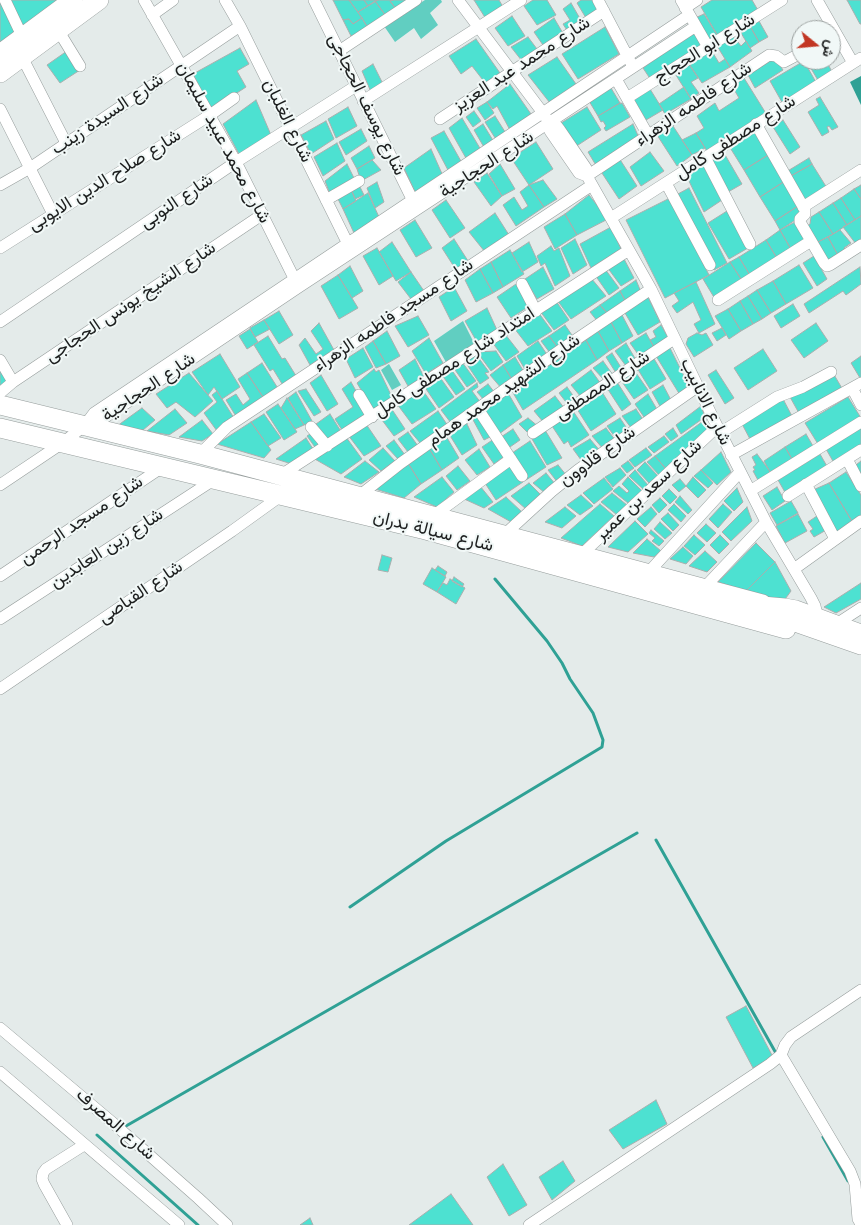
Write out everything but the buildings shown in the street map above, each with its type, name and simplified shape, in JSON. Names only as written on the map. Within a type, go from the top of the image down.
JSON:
[{"type":"main road","points":[[0,54],[73,0]]},
{"type":"main road","points":[[0,73],[99,0]]},
{"type":"main road","name":"شارع سيالة بدران","points":[[0,405],[200,454],[504,535],[580,556],[609,571],[647,574],[762,604],[781,617],[815,622],[861,645]]},
{"type":"main road","name":"شارع سيالة بدران","points":[[0,428],[426,530],[609,571],[772,624],[861,656]]},
{"type":"street","points":[[5,0],[23,38]]},
{"type":"street","name":"شارع محمد عبيد سليمان","points":[[144,0],[236,162],[297,283]]},
{"type":"street","points":[[152,16],[173,0]]},
{"type":"street","name":"شارع الغلبان","points":[[225,0],[240,26],[348,244]]},
{"type":"street","name":"شارع يوسف الحجاجى","points":[[314,0],[415,205]]},
{"type":"street","points":[[339,52],[416,0]]},
{"type":"street","name":"شارع الانابيب","points":[[458,0],[550,124],[557,126],[586,168],[590,180],[651,289],[731,455],[766,522],[811,598],[815,606],[815,622]]},
{"type":"street","points":[[364,101],[520,0]]},
{"type":"street","points":[[598,0],[633,68]]},
{"type":"street","name":"شارع الحجاجية","points":[[0,484],[64,442],[85,425],[102,420],[297,283],[415,205],[542,113],[627,57],[697,0]]},
{"type":"street","name":"شارع ابو الحجاج","points":[[627,98],[782,0]]},
{"type":"street","points":[[818,0],[827,20]]},
{"type":"street","points":[[685,8],[708,47]]},
{"type":"street","name":"شارع محمد عبد العزيز","points":[[440,119],[604,11]]},
{"type":"street","name":"شارع السيدة زينب","points":[[0,185],[30,168],[240,26]]},
{"type":"street","name":"شارع الحجاجية","points":[[297,283],[348,244],[550,124],[696,26]]},
{"type":"street","points":[[58,30],[80,66]]},
{"type":"street","points":[[841,41],[857,60]]},
{"type":"street","name":"شارع فاطمه الزهراء","points":[[590,180],[648,135],[769,55],[776,56],[784,62],[791,58]]},
{"type":"street","points":[[22,57],[66,144]]},
{"type":"street","name":"شارع مصطفى كامل","points":[[611,218],[857,60]]},
{"type":"street","points":[[616,79],[648,135]]},
{"type":"street","name":"شارع النوبى","points":[[0,322],[236,162],[356,86]]},
{"type":"street","name":"شارع صلاح الدين الايوبى","points":[[0,248],[234,98]]},
{"type":"street","points":[[0,108],[53,214]]},
{"type":"street","points":[[756,124],[803,207],[806,214],[800,220],[827,266],[861,245]]},
{"type":"street","points":[[705,157],[750,244]]},
{"type":"street","points":[[803,207],[861,170]]},
{"type":"street","name":"شارع مسجد فاطمه الزهراء","points":[[200,454],[227,428],[590,180]]},
{"type":"street","points":[[326,200],[359,181]]},
{"type":"street","points":[[666,183],[710,265]]},
{"type":"street","name":"شارع الشيخ يونس الحجاجى","points":[[0,393],[13,382],[263,214]]},
{"type":"street","points":[[718,300],[811,241]]},
{"type":"street","name":"امتداد شارع مصطفى كامل","points":[[281,475],[629,250]]},
{"type":"street","points":[[522,284],[536,311]]},
{"type":"street","name":"شارع الشهيد محمد همام","points":[[359,496],[401,463],[562,349],[651,289]]},
{"type":"street","name":"شارع المصطفى","points":[[533,433],[674,339]]},
{"type":"street","points":[[0,360],[13,382]]},
{"type":"street","name":"شارع سعد بن عمير","points":[[580,556],[719,430],[777,397],[803,387],[831,372]]},
{"type":"street","points":[[731,455],[856,385],[861,405]]},
{"type":"street","name":"شارع قلاوون","points":[[504,535],[578,470],[698,387]]},
{"type":"street","points":[[359,395],[372,417]]},
{"type":"street","points":[[478,409],[522,476]]},
{"type":"street","points":[[750,490],[861,422]]},
{"type":"street","points":[[311,426],[327,446]]},
{"type":"street","points":[[788,496],[861,450]]},
{"type":"street","points":[[433,516],[511,459]]},
{"type":"street","points":[[847,460],[861,486]]},
{"type":"street","name":"شارع مسجد الرحمن","points":[[0,576],[164,466]]},
{"type":"street","points":[[647,574],[740,472]]},
{"type":"street","name":"شارع زين العابدين","points":[[0,619],[215,479]]},
{"type":"street","points":[[806,484],[835,539]]},
{"type":"street","name":"شارع القباصى","points":[[0,689],[282,495]]},
{"type":"street","points":[[794,570],[861,521]]},
{"type":"street","points":[[703,589],[766,522]]},
{"type":"street","points":[[838,623],[861,608]]},
{"type":"street","name":"شارع سيالة بدران","points":[[815,622],[838,623],[861,632]]},
{"type":"street","points":[[529,1225],[770,1064],[781,1055],[784,1045],[790,1037],[861,990]]},
{"type":"street","name":"شارع المصرف","points":[[0,1028],[120,1129],[227,1225]]},
{"type":"street","points":[[781,1055],[858,1182],[856,1223]]},
{"type":"street","name":"شارع المصرف","points":[[0,1072],[179,1225]]},
{"type":"street","points":[[66,1225],[44,1184],[42,1179],[43,1173],[46,1169],[84,1145]]},
{"type":"shaded area","points":[[425,0],[441,0],[442,2],[430,13],[438,25],[421,39],[414,28],[395,42],[384,26]]},
{"type":"shaded area","points":[[861,76],[861,105],[850,82]]},
{"type":"shaded area","points":[[463,321],[475,345],[447,364],[434,341]]},
{"type":"shaded area","points":[[389,364],[401,385],[392,390],[381,370]]},
{"type":"waterway","points":[[350,907],[446,841],[602,747],[603,740],[593,713],[570,679],[562,663],[547,641],[495,579]]},
{"type":"waterway","points":[[126,1126],[637,833]]},
{"type":"waterway","points":[[656,840],[777,1055]]},
{"type":"waterway","points":[[97,1135],[198,1225]]},
{"type":"waterway","points":[[823,1137],[848,1181]]}]
